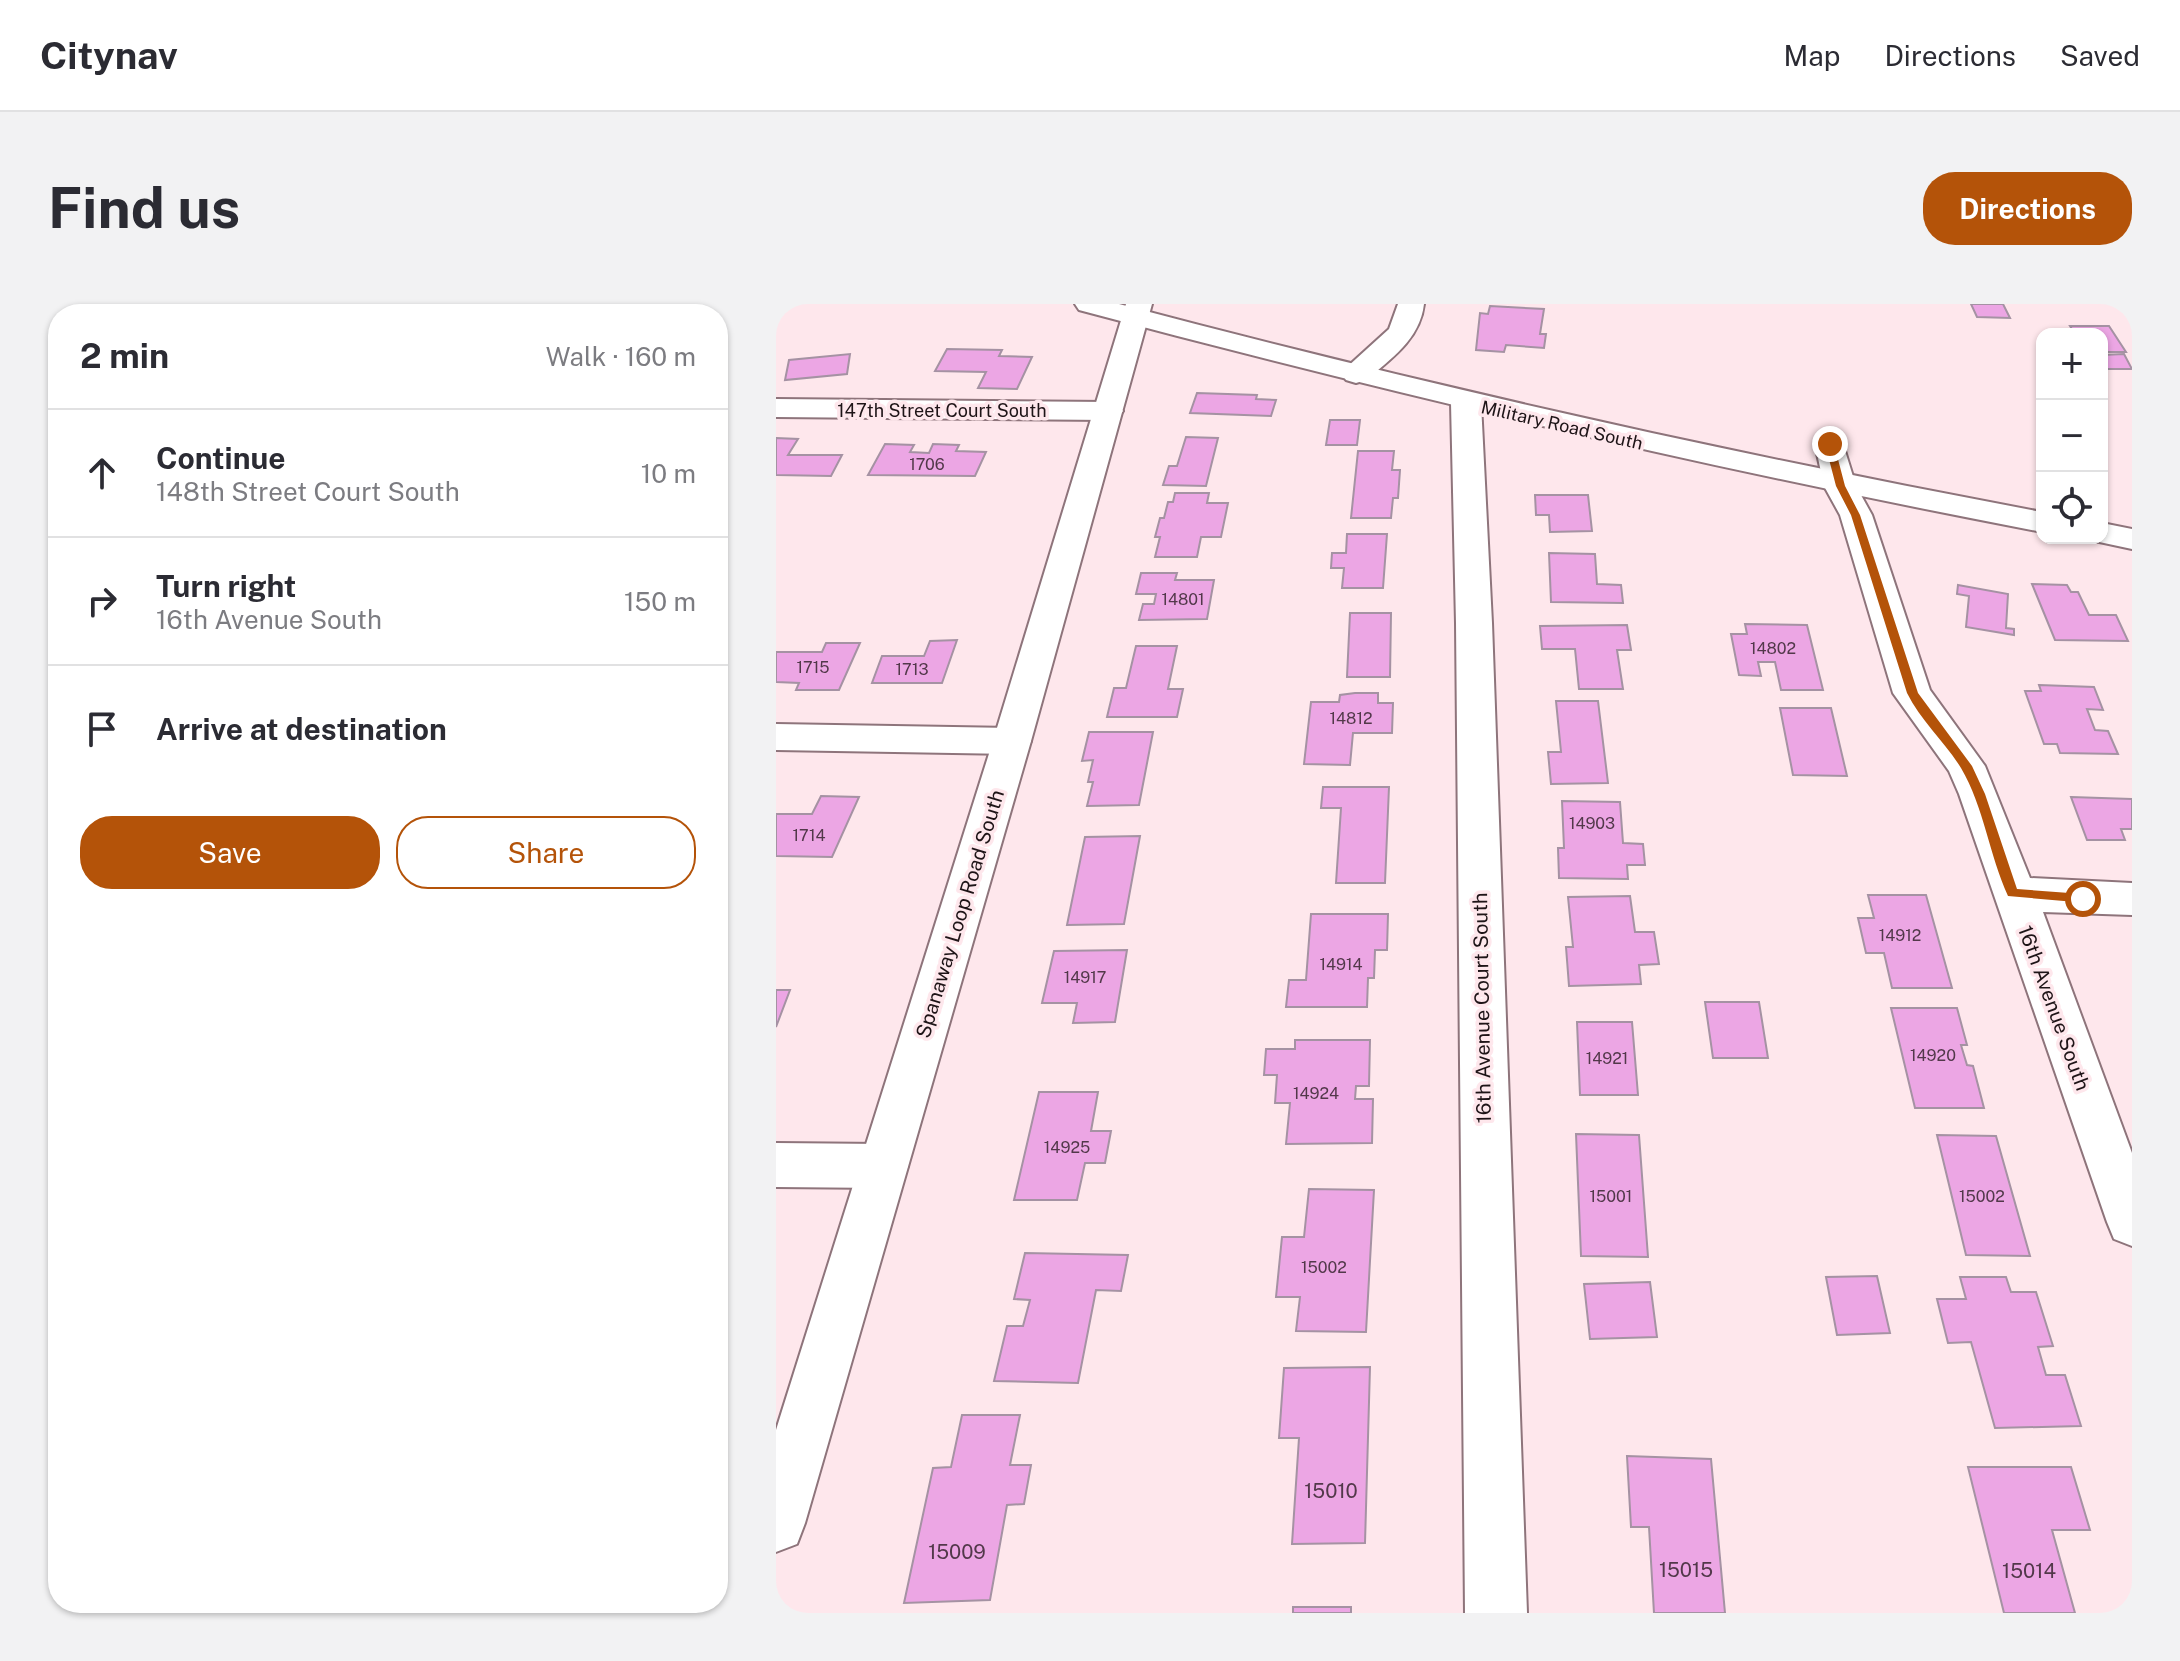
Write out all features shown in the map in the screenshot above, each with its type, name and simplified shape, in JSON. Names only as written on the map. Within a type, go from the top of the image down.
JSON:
[{"type":"street","name":"Military Road South","points":[[1088,304],[1137,310],[1466,403],[1840,486],[2036,521]]},
{"type":"street","points":[[1356,374],[1404,329],[1410,319],[1411,304]]},
{"type":"street","name":"Spanaway Loop Road South","points":[[776,1523],[1012,741],[1137,310]]},
{"type":"street","name":"16th Avenue Court South","points":[[1466,403],[1474,623],[1496,1613]]},
{"type":"street","name":"147th Street Court South","points":[[776,408],[1108,411]]},
{"type":"street","name":"16th Avenue South","points":[[1830,444],[1840,486],[1856,515],[1912,693],[1966,766],[1979,794],[2132,1222]]},
{"type":"street","points":[[2108,534],[2132,539]]},
{"type":"street","points":[[776,737],[1012,741]]},
{"type":"street","points":[[2012,893],[2083,899],[2132,899]]},
{"type":"street","points":[[776,1165],[883,1166]]},
{"type":"building","points":[[1971,304],[2003,304],[2010,318],[1977,317]]},
{"type":"building","points":[[1490,306],[1544,309],[1540,334],[1546,334],[1544,348],[1506,345],[1504,352],[1476,350],[1480,313],[1488,314]]},
{"type":"building","points":[[2109,326],[2126,352],[2108,352],[2108,328],[2071,328]]},
{"type":"building","points":[[947,349],[1002,350],[999,356],[1032,357],[1017,389],[978,388],[986,372],[935,371]]},
{"type":"building","points":[[850,354],[847,374],[785,380],[789,360]]},
{"type":"building","points":[[2124,354],[2132,369],[2108,369],[2108,355]]},
{"type":"building","points":[[1197,393],[1257,395],[1256,399],[1276,400],[1271,416],[1190,413]]},
{"type":"building","points":[[1330,420],[1360,420],[1357,445],[1326,445]]},
{"type":"building","points":[[1186,437],[1218,438],[1206,486],[1163,485],[1169,466],[1177,466]]},
{"type":"building","points":[[776,438],[798,439],[788,455],[842,455],[831,476],[776,475]]},
{"type":"building","points":[[885,444],[914,445],[910,452],[929,453],[933,444],[959,445],[956,451],[986,452],[975,476],[868,475]]},
{"type":"building","points":[[1358,451],[1394,451],[1392,470],[1400,470],[1398,498],[1393,498],[1391,518],[1351,518]]},
{"type":"building","points":[[1175,493],[1209,493],[1207,503],[1228,503],[1221,537],[1201,537],[1197,557],[1155,557],[1160,537],[1155,537],[1160,518],[1164,518],[1168,502],[1173,502]]},
{"type":"building","points":[[1535,495],[1588,495],[1592,531],[1550,532],[1549,515],[1536,515]]},
{"type":"building","points":[[1347,534],[1387,534],[1383,588],[1342,588],[1344,568],[1331,568],[1332,553],[1346,553]]},
{"type":"building","points":[[1549,553],[1595,554],[1597,584],[1621,585],[1623,603],[1551,602]]},
{"type":"building","points":[[1141,573],[1177,573],[1175,580],[1214,580],[1207,619],[1139,620],[1143,604],[1154,604],[1156,594],[1136,594]]},
{"type":"building","points":[[2032,584],[2067,585],[2071,592],[2078,592],[2089,615],[2116,615],[2128,641],[2055,640]]},
{"type":"building","points":[[1958,585],[2008,594],[2006,628],[2014,629],[2014,635],[1966,627],[1969,596],[1957,594]]},
{"type":"building","points":[[1350,613],[1391,613],[1390,677],[1347,677]]},
{"type":"building","points":[[1745,624],[1807,625],[1823,690],[1781,690],[1775,662],[1758,662],[1761,676],[1739,675],[1731,634],[1747,634]]},
{"type":"building","points":[[1627,625],[1631,650],[1617,650],[1623,689],[1579,689],[1575,649],[1542,649],[1540,626]]},
{"type":"building","points":[[957,640],[942,683],[872,683],[882,656],[924,656],[930,641]]},
{"type":"building","points":[[826,643],[860,643],[839,690],[796,690],[799,683],[776,682],[776,652],[822,652]]},
{"type":"building","points":[[1136,646],[1177,646],[1168,689],[1183,689],[1177,717],[1107,717],[1114,688],[1126,688]]},
{"type":"building","points":[[2039,685],[2094,687],[2103,710],[2087,709],[2095,730],[2108,731],[2118,754],[2060,753],[2057,744],[2044,744],[2025,691],[2041,691]]},
{"type":"building","points":[[1378,693],[1378,703],[1393,703],[1392,733],[1353,733],[1350,765],[1304,764],[1311,702],[1339,702],[1340,695]]},
{"type":"building","points":[[1556,701],[1598,701],[1608,783],[1551,784],[1548,752],[1561,752]]},
{"type":"building","points":[[1780,708],[1831,708],[1847,776],[1793,775]]},
{"type":"building","points":[[1089,732],[1153,732],[1139,805],[1087,806],[1093,782],[1088,782],[1093,760],[1082,761]]},
{"type":"building","points":[[1323,787],[1389,787],[1385,883],[1336,883],[1341,808],[1321,808]]},
{"type":"building","points":[[821,796],[859,797],[832,857],[776,856],[776,814],[812,814]]},
{"type":"building","points":[[2071,797],[2132,799],[2132,829],[2121,829],[2125,840],[2087,840]]},
{"type":"building","points":[[1562,801],[1620,802],[1623,843],[1643,844],[1645,865],[1627,865],[1628,879],[1559,878],[1558,848],[1564,848]]},
{"type":"building","points":[[1140,836],[1124,924],[1067,925],[1085,837]]},
{"type":"building","points":[[1868,895],[1926,895],[1952,988],[1892,988],[1884,953],[1866,953],[1858,918],[1874,918]]},
{"type":"building","points":[[1630,896],[1635,932],[1654,932],[1659,964],[1639,965],[1641,984],[1569,986],[1566,947],[1573,947],[1568,897]]},
{"type":"building","points":[[1311,914],[1388,914],[1387,950],[1375,950],[1374,978],[1368,978],[1367,1007],[1286,1007],[1289,980],[1306,980]]},
{"type":"building","points":[[1127,950],[1115,1022],[1073,1023],[1077,1003],[1042,1003],[1054,951]]},
{"type":"building","points":[[776,990],[790,990],[776,1027]]},
{"type":"building","points":[[1705,1002],[1759,1002],[1768,1058],[1713,1058]]},
{"type":"building","points":[[1891,1008],[1957,1008],[1967,1045],[1961,1045],[1967,1065],[1973,1066],[1984,1108],[1915,1108]]},
{"type":"building","points":[[1577,1022],[1632,1022],[1638,1095],[1580,1095]]},
{"type":"building","points":[[1295,1040],[1370,1040],[1369,1086],[1356,1086],[1355,1099],[1373,1099],[1372,1143],[1286,1144],[1290,1103],[1275,1103],[1277,1075],[1264,1075],[1266,1049],[1295,1049]]},
{"type":"building","points":[[1039,1092],[1098,1092],[1091,1131],[1111,1131],[1105,1163],[1085,1163],[1077,1200],[1014,1200]]},
{"type":"building","points":[[1576,1134],[1639,1135],[1648,1257],[1581,1256]]},
{"type":"building","points":[[1937,1135],[1996,1136],[2030,1256],[1966,1255]]},
{"type":"building","points":[[1309,1189],[1374,1190],[1366,1332],[1296,1331],[1300,1297],[1276,1297],[1282,1237],[1304,1237]]},
{"type":"building","points":[[1025,1253],[1128,1255],[1121,1291],[1096,1290],[1078,1383],[994,1381],[1007,1326],[1023,1326],[1030,1300],[1014,1299]]},
{"type":"building","points":[[1877,1276],[1890,1333],[1837,1335],[1826,1277]]},
{"type":"building","points":[[1960,1277],[2006,1277],[2011,1292],[2036,1292],[2053,1346],[2038,1347],[2046,1375],[2065,1375],[2081,1426],[1995,1428],[1971,1342],[1948,1343],[1937,1299],[1966,1299]]},
{"type":"building","points":[[1650,1282],[1657,1337],[1590,1339],[1584,1284]]},
{"type":"building","points":[[1370,1367],[1365,1543],[1292,1544],[1299,1438],[1279,1438],[1284,1368]]},
{"type":"building","points":[[962,1415],[1020,1415],[1010,1465],[1031,1465],[1024,1504],[1007,1505],[990,1600],[904,1603],[933,1468],[951,1467]]},
{"type":"building","points":[[1627,1456],[1711,1459],[1725,1613],[1654,1613],[1649,1527],[1631,1527]]},
{"type":"building","points":[[1968,1467],[2071,1467],[2090,1530],[2052,1530],[2075,1613],[2004,1613]]},
{"type":"building","points":[[1293,1607],[1351,1607],[1351,1613],[1293,1613]]},
{"type":"route","points":[[1830,444],[1840,486],[1856,515],[1912,693],[1966,766],[1979,794],[2012,893],[2083,899]]}]
